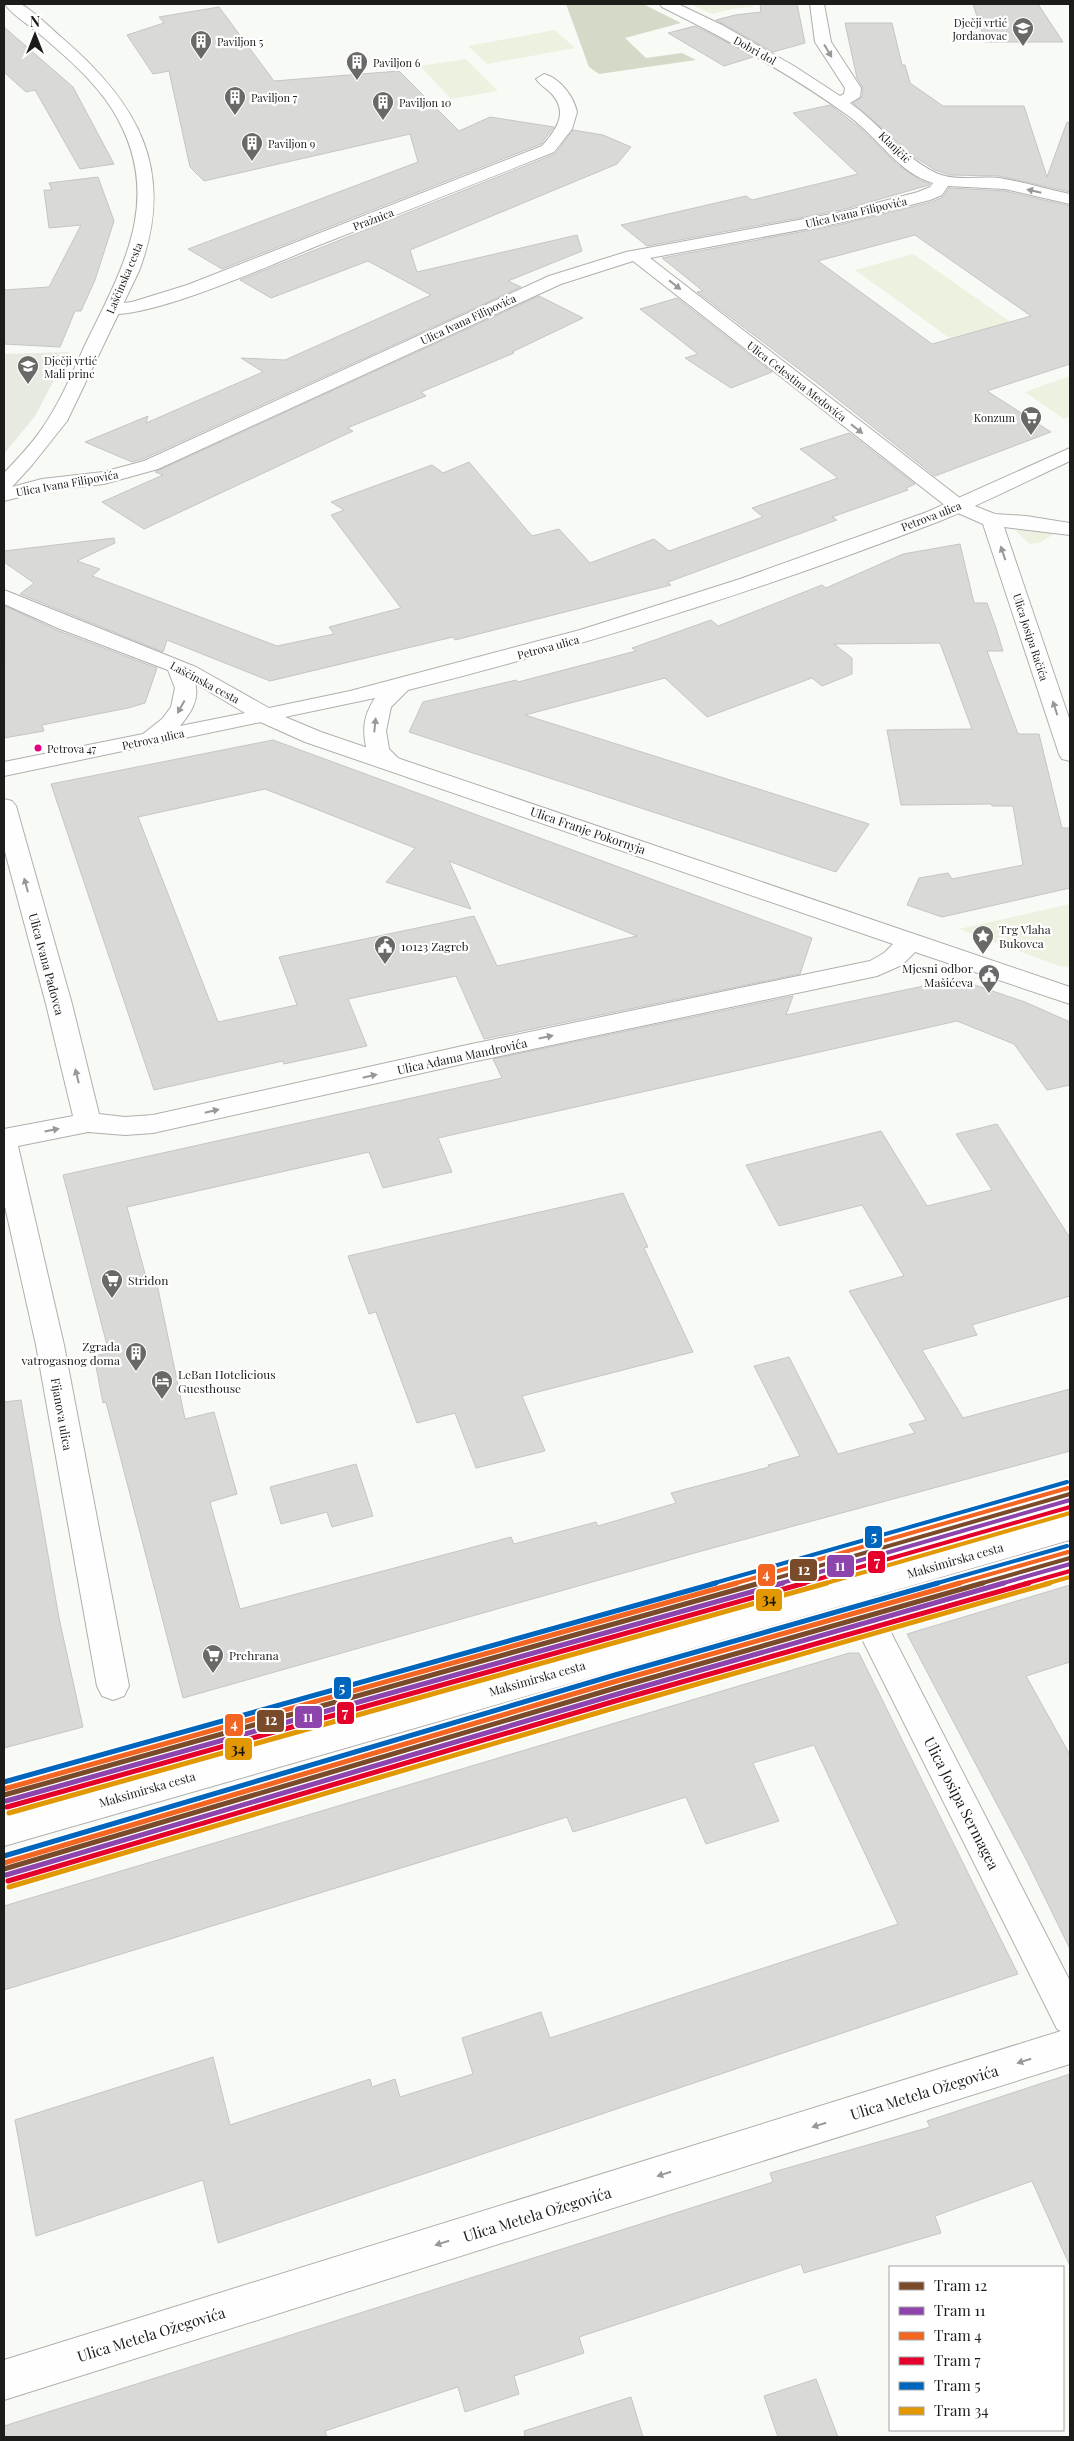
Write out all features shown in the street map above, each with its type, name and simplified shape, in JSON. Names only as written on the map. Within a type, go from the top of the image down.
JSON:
[{"type":"street","name":"Laščinska cesta","points":[[4,484],[43,442],[58,420],[112,309],[140,243],[145,218],[145,164],[129,121],[113,98],[83,63],[12,4]]},
{"type":"street","name":"Dobri dol","points":[[667,4],[702,20],[774,60],[839,102]]},
{"type":"street","points":[[817,4],[823,42],[853,88],[852,97],[839,102]]},
{"type":"street","name":"Pražnica","points":[[112,309],[134,307],[193,289],[548,149],[562,135],[570,120],[568,106],[559,91],[544,79]]},
{"type":"street","name":"Klanjčić","points":[[839,102],[876,129],[916,167],[943,182],[998,183],[1070,199]]},
{"type":"street","name":"Ulica Ivana Filipovića","points":[[4,495],[42,485],[104,478],[151,465],[555,280],[592,266],[636,255],[843,217],[924,196],[936,191],[943,182]]},
{"type":"street","name":"Ulica Celestina Medovića","points":[[636,255],[958,506],[992,520],[1032,523],[1070,529]]},
{"type":"street","name":"Petrova ulica","points":[[4,769],[266,716],[400,686],[588,636],[747,583],[958,506],[1070,454]]},
{"type":"street","name":"Ulica Josipa Račića","points":[[992,520],[1070,754]]},
{"type":"street","name":"Laščinska cesta","points":[[4,596],[177,666],[228,692],[266,716]]},
{"type":"street","points":[[150,739],[166,729],[176,718],[187,697],[184,677],[177,666]]},
{"type":"street","points":[[394,765],[378,751],[374,724],[380,705],[388,695],[400,686]]},
{"type":"street","name":"Ulica Franje Pokornyja","points":[[266,716],[313,737],[910,942]]},
{"type":"street","name":"Ulica Ivana Padovca","points":[[4,806],[59,1004],[88,1123]]},
{"type":"street","points":[[910,942],[1070,996]]},
{"type":"street","name":"Ulica Adama Mandrovića","points":[[4,1139],[88,1123],[124,1126],[153,1124],[466,1054],[877,968],[893,959],[910,942]]},
{"type":"street","name":"Fijanova ulica","points":[[4,1143],[50,1345],[113,1686]]},
{"type":"street","name":"Maksimirska cesta","points":[[4,1831],[1070,1527]]},
{"type":"street","name":"Ulica Josipa Sermagea","points":[[853,1589],[1070,2017]]},
{"type":"street","name":"Ulica Metela Ožegovića","points":[[4,2380],[1070,2046]]},
{"type":"shaded area","name":"Dječji vrtić Mali princ","points":[[69,352],[35,416],[4,454],[4,354]]},
{"type":"green space","points":[[566,4],[643,4],[681,23],[625,38],[646,58],[682,53],[696,60],[599,74],[589,67]]},
{"type":"green space","points":[[690,4],[753,4],[753,7],[732,9],[712,14]]},
{"type":"green space","points":[[555,30],[575,48],[487,64],[468,46]]},
{"type":"green space","points":[[466,59],[498,91],[451,99],[420,66]]},
{"type":"green space","points":[[913,254],[1025,332],[966,350],[855,270]]},
{"type":"green space","points":[[1070,376],[1070,416],[1064,419],[1025,392]]},
{"type":"green space","points":[[1020,529],[1056,533],[1039,543],[1030,544],[1016,531]]},
{"type":"green space","points":[[1070,904],[1070,967],[1059,966],[959,929]]},
{"type":"building","points":[[760,4],[797,4],[805,43],[773,52],[716,20],[735,15],[761,12]]},
{"type":"building","points":[[973,4],[1038,4],[1063,42],[985,42]]},
{"type":"building","points":[[219,7],[274,81],[399,71],[459,131],[490,117],[554,127],[541,144],[222,269],[188,249],[418,162],[410,134],[204,181],[190,167],[169,71],[153,74],[127,35],[164,23],[159,17]]},
{"type":"building","points":[[845,23],[892,23],[902,65],[905,65],[910,83],[943,106],[1024,106],[1047,177],[1067,122],[1070,123],[1070,192],[999,176],[950,175],[935,170],[913,156],[853,103],[862,97],[863,88],[857,78]]},
{"type":"building","points":[[695,26],[753,57],[724,66],[668,33]]},
{"type":"building","points":[[4,27],[73,87],[114,164],[80,169],[35,90],[26,92],[4,72]]},
{"type":"building","points":[[830,105],[859,127],[898,165],[920,180],[930,184],[842,210],[647,246],[621,225],[746,196],[752,200],[858,174],[793,113]]},
{"type":"building","points":[[573,130],[603,135],[631,147],[617,164],[410,250],[417,272],[577,235],[582,251],[508,281],[521,287],[143,459],[132,462],[85,442],[148,416],[146,423],[263,372],[241,358],[285,360],[431,295],[368,261],[271,298],[240,280],[555,154]]},
{"type":"building","points":[[98,177],[114,221],[95,280],[81,311],[75,311],[60,347],[4,344],[4,290],[49,287],[81,225],[49,228],[44,190],[52,190],[49,183]]},
{"type":"building","points":[[949,188],[1005,191],[1070,206],[1070,364],[987,391],[1051,432],[935,476],[816,382],[697,292],[703,291],[662,258],[843,224],[931,202],[943,197]],"holes":[[[915,235],[1031,316],[932,344],[818,261]]]},
{"type":"building","points":[[539,296],[583,318],[512,352],[514,353],[421,392],[426,396],[347,428],[353,431],[144,529],[102,502],[163,475],[155,472]]},
{"type":"building","points":[[677,298],[772,372],[731,388],[685,358],[698,354],[640,309]]},
{"type":"building","points":[[849,433],[915,484],[906,488],[908,490],[832,517],[837,520],[668,582],[671,585],[455,640],[453,637],[270,681],[167,640],[163,652],[20,594],[34,583],[4,562],[4,551],[114,538],[115,543],[77,561],[100,569],[92,576],[277,646],[334,634],[329,627],[401,608],[331,515],[344,510],[331,502],[432,465],[443,473],[469,462],[532,536],[559,529],[590,563],[654,539],[669,551],[763,517],[752,508],[838,478],[800,449]]},
{"type":"building","points":[[960,544],[974,603],[987,603],[996,628],[1003,651],[987,651],[1018,734],[1039,734],[1062,828],[1070,828],[1070,888],[942,917],[907,905],[919,878],[948,873],[952,879],[1023,865],[1013,806],[992,806],[991,804],[901,805],[887,730],[972,729],[940,643],[834,644],[852,658],[852,674],[822,686],[812,678],[707,717],[665,678],[525,715],[869,824],[836,872],[409,732],[423,702],[516,680],[518,682],[636,651],[632,648],[711,620],[718,626],[822,585],[826,588],[903,554]]},
{"type":"building","points":[[5,606],[59,631],[157,668],[145,703],[42,725],[44,731],[4,738]]},
{"type":"building","points":[[273,740],[812,938],[800,974],[484,1039],[456,976],[348,999],[367,1046],[284,1064],[283,1061],[154,1090],[51,784]],"holes":[[[265,789],[415,848],[386,882],[471,909],[449,861],[637,936],[497,966],[474,916],[279,957],[297,1005],[218,1022],[138,817]]]},
{"type":"building","points":[[957,979],[1025,1002],[1070,1022],[1070,1085],[1047,1090],[1014,1044],[957,1021],[438,1138],[452,1172],[383,1188],[369,1152],[127,1207],[147,1281],[156,1279],[185,1419],[214,1412],[237,1494],[210,1502],[240,1609],[511,1537],[514,1544],[596,1522],[598,1526],[676,1503],[671,1493],[769,1467],[768,1465],[800,1456],[754,1366],[789,1357],[838,1454],[915,1433],[909,1424],[926,1420],[849,1291],[904,1276],[862,1205],[779,1226],[746,1165],[881,1131],[927,1206],[992,1190],[956,1134],[997,1124],[1070,1238],[1070,1296],[972,1325],[977,1335],[922,1350],[963,1418],[1070,1389],[1070,1451],[698,1552],[183,1698],[106,1402],[103,1403],[94,1356],[109,1353],[63,1175],[502,1078],[493,1059],[793,996],[786,1015]]},
{"type":"building","points":[[623,1193],[648,1247],[644,1248],[693,1352],[522,1396],[545,1451],[476,1468],[455,1413],[417,1423],[376,1312],[369,1314],[348,1256]]},
{"type":"building","points":[[21,1400],[59,1618],[83,1727],[4,1748],[4,1402]]},
{"type":"building","points":[[356,1464],[373,1516],[332,1527],[327,1512],[281,1524],[270,1487]]},
{"type":"building","points":[[1070,1585],[1070,1662],[1026,1676],[1070,1755],[1070,1949],[1027,1861],[907,1634]]},
{"type":"building","points":[[849,1653],[859,1653],[1018,1974],[218,2243],[203,2180],[36,2236],[15,2120],[213,2057],[230,2125],[370,2079],[372,2087],[395,2079],[400,2097],[473,2074],[462,2038],[541,2012],[550,2038],[898,1924],[814,1745],[753,1763],[779,1821],[706,1844],[686,1797],[573,1832],[567,1817],[4,1990],[4,1906]]},
{"type":"building","points":[[1070,2074],[1070,2266],[1032,2181],[935,2216],[941,2233],[804,2273],[801,2264],[579,2337],[584,2353],[514,2376],[519,2394],[465,2412],[458,2387],[325,2431],[327,2437],[4,2437],[4,2426],[773,2182],[770,2173],[930,2127],[927,2121]]},
{"type":"building","points":[[816,2379],[838,2437],[778,2437],[764,2396]]},
{"type":"building","points":[[631,2397],[643,2437],[525,2437],[524,2431]]},
{"type":"tram line","name":"5","points":[[4,1782],[593,1618],[1067,1482]]},
{"type":"tram line","name":"4","points":[[4,1789],[594,1624],[1068,1488]]},
{"type":"tram line","name":"12","points":[[4,1795],[596,1630],[1070,1494]]},
{"type":"tram line","name":"11","points":[[6,1801],[598,1636],[1070,1500]]},
{"type":"tram line","name":"7","points":[[7,1807],[599,1642],[1070,1507]]},
{"type":"tram line","name":"34","points":[[9,1813],[601,1648],[1070,1513]]},
{"type":"tram line","name":"5","points":[[4,1856],[615,1675],[1067,1546]]},
{"type":"tram line","name":"4","points":[[4,1863],[617,1681],[1068,1552]]},
{"type":"tram line","name":"12","points":[[4,1869],[619,1687],[1070,1558]]},
{"type":"tram line","name":"11","points":[[6,1875],[621,1693],[1070,1564]]},
{"type":"tram line","name":"7","points":[[8,1881],[622,1699],[1070,1571]]},
{"type":"tram line","name":"34","points":[[9,1887],[624,1705],[1070,1577]]},
{"type":"place","name":"Dječji vrtić Jordanovac","points":[[1023,47]]},
{"type":"place","name":"Paviljon 5","points":[[201,60]]},
{"type":"place","name":"Paviljon 6","points":[[357,81]]},
{"type":"place","name":"Paviljon 7","points":[[235,116]]},
{"type":"place","name":"Paviljon 10","points":[[383,121]]},
{"type":"place","name":"Paviljon 9","points":[[252,162]]},
{"type":"place","name":"Dječji vrtić Mali princ","points":[[28,385]]},
{"type":"place","name":"Konzum","points":[[1031,436]]},
{"type":"place","name":"Petrova 47","points":[[38,748]]},
{"type":"place","name":"Trg Vlaha Bukovca","points":[[983,955]]},
{"type":"place","name":"10123 Zagreb","points":[[385,965]]},
{"type":"place","name":"Mjesni odbor Mašićeva","points":[[989,994]]},
{"type":"place","name":"Stridon","points":[[112,1299]]},
{"type":"place","name":"Zgrada vatrogasnog doma","points":[[136,1372]]},
{"type":"place","name":"LeBan Hotelicious Guesthouse","points":[[162,1400]]},
{"type":"place","name":"Prehrana","points":[[213,1674]]}]
